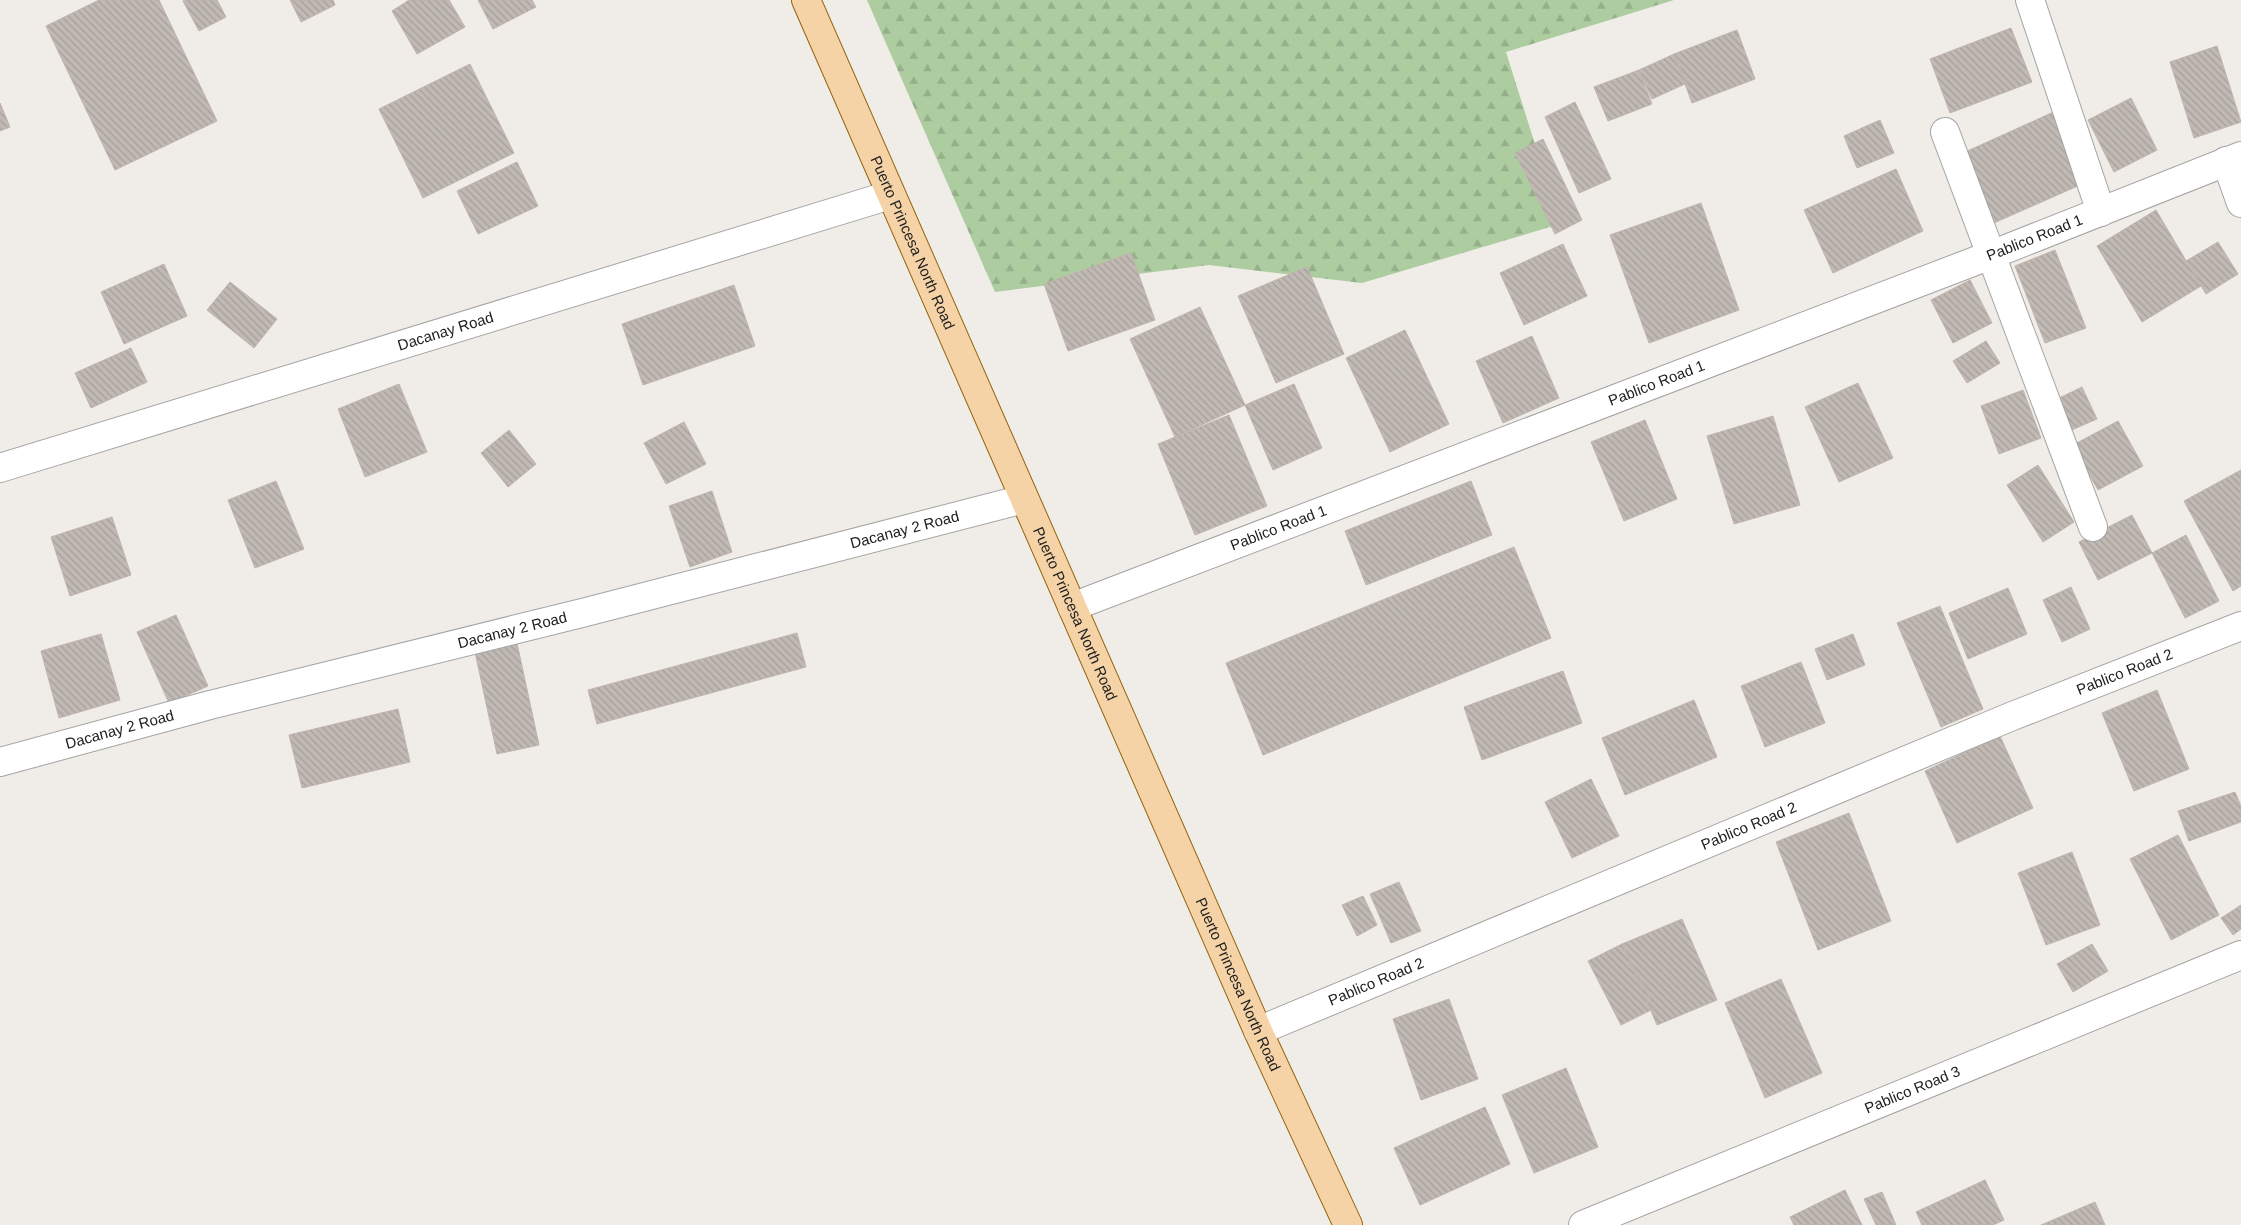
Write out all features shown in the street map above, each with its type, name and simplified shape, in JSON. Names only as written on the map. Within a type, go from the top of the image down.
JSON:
[{"type":"main road","name":"Puerto Princesa North Road","points":[[806,0],[1258,1030],[1348,1225]]},
{"type":"street","points":[[2030,0],[2101,212]]},
{"type":"street","points":[[1945,132],[2093,527]]},
{"type":"street","points":[[2234,158],[2241,203]]},
{"type":"street","name":"Pablico Road 1","points":[[1072,607],[1991,255],[2234,158]]},
{"type":"street","name":"Dacanay Road","points":[[0,468],[890,195]]},
{"type":"street","name":"Dacanay 2 Road","points":[[0,762],[210,704],[586,612],[1024,499]]},
{"type":"street","name":"Pablico Road 2","points":[[1258,1030],[2001,721],[2241,626]]},
{"type":"street","name":"Pablico Road 3","points":[[1583,1225],[2241,955]]},
{"type":"green space","points":[[867,0],[1674,0],[1506,52],[1560,224],[1362,283],[1209,265],[995,292]]},
{"type":"building","points":[[99,0],[159,0],[217,121],[115,170],[46,26]]},
{"type":"building","points":[[217,0],[226,17],[199,31],[183,1]]},
{"type":"building","points":[[290,0],[333,0],[335,5],[301,22]]},
{"type":"building","points":[[409,0],[449,0],[465,27],[417,54],[392,11]]},
{"type":"building","points":[[478,0],[532,0],[536,7],[493,29]]},
{"type":"building","points":[[2011,28],[2032,82],[1950,113],[1930,59]]},
{"type":"building","points":[[1737,30],[1755,79],[1692,103],[1674,54]]},
{"type":"building","points":[[2217,46],[2241,122],[2194,138],[2170,62]]},
{"type":"building","points":[[1674,54],[1687,83],[1652,99],[1639,70]]},
{"type":"building","points":[[470,64],[514,153],[423,198],[379,109]]},
{"type":"building","points":[[1639,70],[1652,104],[1608,121],[1594,87]]},
{"type":"building","points":[[2131,98],[2157,150],[2114,172],[2088,120]]},
{"type":"building","points":[[1575,102],[1611,179],[1579,193],[1545,117]]},
{"type":"building","points":[[0,103],[10,127],[0,131]]},
{"type":"building","points":[[2058,110],[2089,181],[1994,223],[1963,153]]},
{"type":"building","points":[[1880,120],[1894,153],[1857,168],[1844,136]]},
{"type":"building","points":[[1543,139],[1582,220],[1555,234],[1515,153]]},
{"type":"building","points":[[517,162],[538,206],[478,234],[457,191]]},
{"type":"building","points":[[1896,169],[1923,231],[1833,273],[1804,210]]},
{"type":"building","points":[[1701,203],[1739,310],[1649,343],[1610,235]]},
{"type":"building","points":[[2156,210],[2201,286],[2142,322],[2097,246]]},
{"type":"building","points":[[2218,242],[2238,274],[2206,294],[2186,261]]},
{"type":"building","points":[[1563,244],[1587,296],[1524,325],[1500,273]]},
{"type":"building","points":[[2055,250],[2086,328],[2045,343],[2015,266]]},
{"type":"building","points":[[1131,253],[1155,320],[1068,351],[1044,284]]},
{"type":"building","points":[[164,264],[187,316],[124,344],[101,292]]},
{"type":"building","points":[[1307,267],[1344,354],[1276,383],[1238,296]]},
{"type":"building","points":[[1970,280],[1992,323],[1953,343],[1931,300]]},
{"type":"building","points":[[230,282],[277,319],[254,348],[207,310]]},
{"type":"building","points":[[734,285],[755,346],[643,385],[622,324]]},
{"type":"building","points":[[1200,307],[1245,405],[1175,437],[1130,339]]},
{"type":"building","points":[[1405,330],[1449,424],[1390,452],[1346,358]]},
{"type":"building","points":[[1532,336],[1559,398],[1503,423],[1476,361]]},
{"type":"building","points":[[1986,341],[2000,363],[1967,383],[1953,361]]},
{"type":"building","points":[[131,348],[147,382],[91,408],[75,373]]},
{"type":"building","points":[[1858,383],[1893,458],[1839,482],[1805,407]]},
{"type":"building","points":[[399,384],[427,452],[365,477],[338,409]]},
{"type":"building","points":[[1294,384],[1322,448],[1273,470],[1245,405]]},
{"type":"building","points":[[2082,387],[2097,419],[2067,432],[2053,401]]},
{"type":"building","points":[[2023,390],[2041,438],[1999,454],[1981,406]]},
{"type":"building","points":[[1229,415],[1267,506],[1195,535],[1158,444]]},
{"type":"building","points":[[1773,416],[1800,505],[1734,524],[1707,436]]},
{"type":"building","points":[[1645,420],[1677,499],[1624,521],[1591,442]]},
{"type":"building","points":[[2118,421],[2143,466],[2098,490],[2073,445]]},
{"type":"building","points":[[684,422],[706,464],[666,484],[644,443]]},
{"type":"building","points":[[509,430],[536,464],[508,487],[481,453]]},
{"type":"building","points":[[2038,465],[2074,522],[2043,542],[2007,485]]},
{"type":"building","points":[[2241,470],[2241,586],[2233,591],[2184,501]]},
{"type":"building","points":[[276,481],[304,549],[255,568],[228,500]]},
{"type":"building","points":[[1471,481],[1492,535],[1366,585],[1345,531]]},
{"type":"building","points":[[712,491],[732,552],[690,567],[669,506]]},
{"type":"building","points":[[2132,515],[2152,553],[2098,580],[2079,542]]},
{"type":"building","points":[[112,517],[131,575],[70,596],[51,537]]},
{"type":"building","points":[[2186,535],[2219,601],[2185,618],[2152,553]]},
{"type":"building","points":[[1514,547],[1551,638],[1263,755],[1226,663]]},
{"type":"building","points":[[2071,587],[2090,629],[2062,642],[2043,600]]},
{"type":"building","points":[[2008,588],[2027,634],[1968,659],[1949,613]]},
{"type":"building","points":[[1940,606],[1983,709],[1941,727],[1897,623]]},
{"type":"building","points":[[176,615],[208,686],[169,703],[137,632]]},
{"type":"building","points":[[797,633],[806,667],[597,724],[588,690]]},
{"type":"building","points":[[101,634],[120,700],[59,718],[41,651]]},
{"type":"building","points":[[1853,634],[1865,665],[1827,680],[1815,649]]},
{"type":"building","points":[[517,643],[539,745],[497,754],[475,652]]},
{"type":"building","points":[[1801,662],[1825,723],[1765,747],[1741,686]]},
{"type":"building","points":[[1563,671],[1582,723],[1482,760],[1464,707]]},
{"type":"building","points":[[2157,690],[2189,769],[2134,791],[2102,713]]},
{"type":"building","points":[[1694,700],[1717,757],[1625,795],[1602,738]]},
{"type":"building","points":[[398,709],[410,762],[302,788],[289,735]]},
{"type":"building","points":[[2000,736],[2033,808],[1957,843],[1925,771]]},
{"type":"building","points":[[1591,779],[1619,836],[1572,858],[1545,802]]},
{"type":"building","points":[[2235,792],[2241,806],[2241,822],[2189,841],[2178,811]]},
{"type":"building","points":[[1849,813],[1891,921],[1818,950],[1776,842]]},
{"type":"building","points":[[2178,835],[2219,915],[2171,940],[2130,859]]},
{"type":"building","points":[[2072,852],[2100,925],[2046,945],[2018,873]]},
{"type":"building","points":[[1399,882],[1421,931],[1391,943],[1370,894]]},
{"type":"building","points":[[1363,896],[1377,925],[1357,936],[1342,905]]},
{"type":"building","points":[[2241,905],[2241,929],[2233,935],[2221,918]]},
{"type":"building","points":[[1682,919],[1717,1000],[1657,1025],[1622,944]]},
{"type":"building","points":[[1622,944],[1655,1008],[1621,1025],[1588,961]]},
{"type":"building","points":[[2092,944],[2108,971],[2073,992],[2057,964]]},
{"type":"building","points":[[1781,979],[1822,1073],[1765,1098],[1725,1003]]},
{"type":"building","points":[[1449,999],[1478,1079],[1421,1100],[1393,1019]]},
{"type":"building","points":[[1566,1068],[1598,1147],[1534,1173],[1502,1095]]},
{"type":"building","points":[[1485,1107],[1510,1164],[1420,1205],[1394,1148]]},
{"type":"building","points":[[1985,1180],[2004,1220],[1993,1225],[1922,1225],[1916,1212]]},
{"type":"building","points":[[1845,1190],[1862,1225],[1794,1225],[1790,1217]]},
{"type":"building","points":[[1882,1192],[1896,1225],[1876,1225],[1864,1199]]},
{"type":"building","points":[[2095,1202],[2105,1225],[2041,1225]]}]
